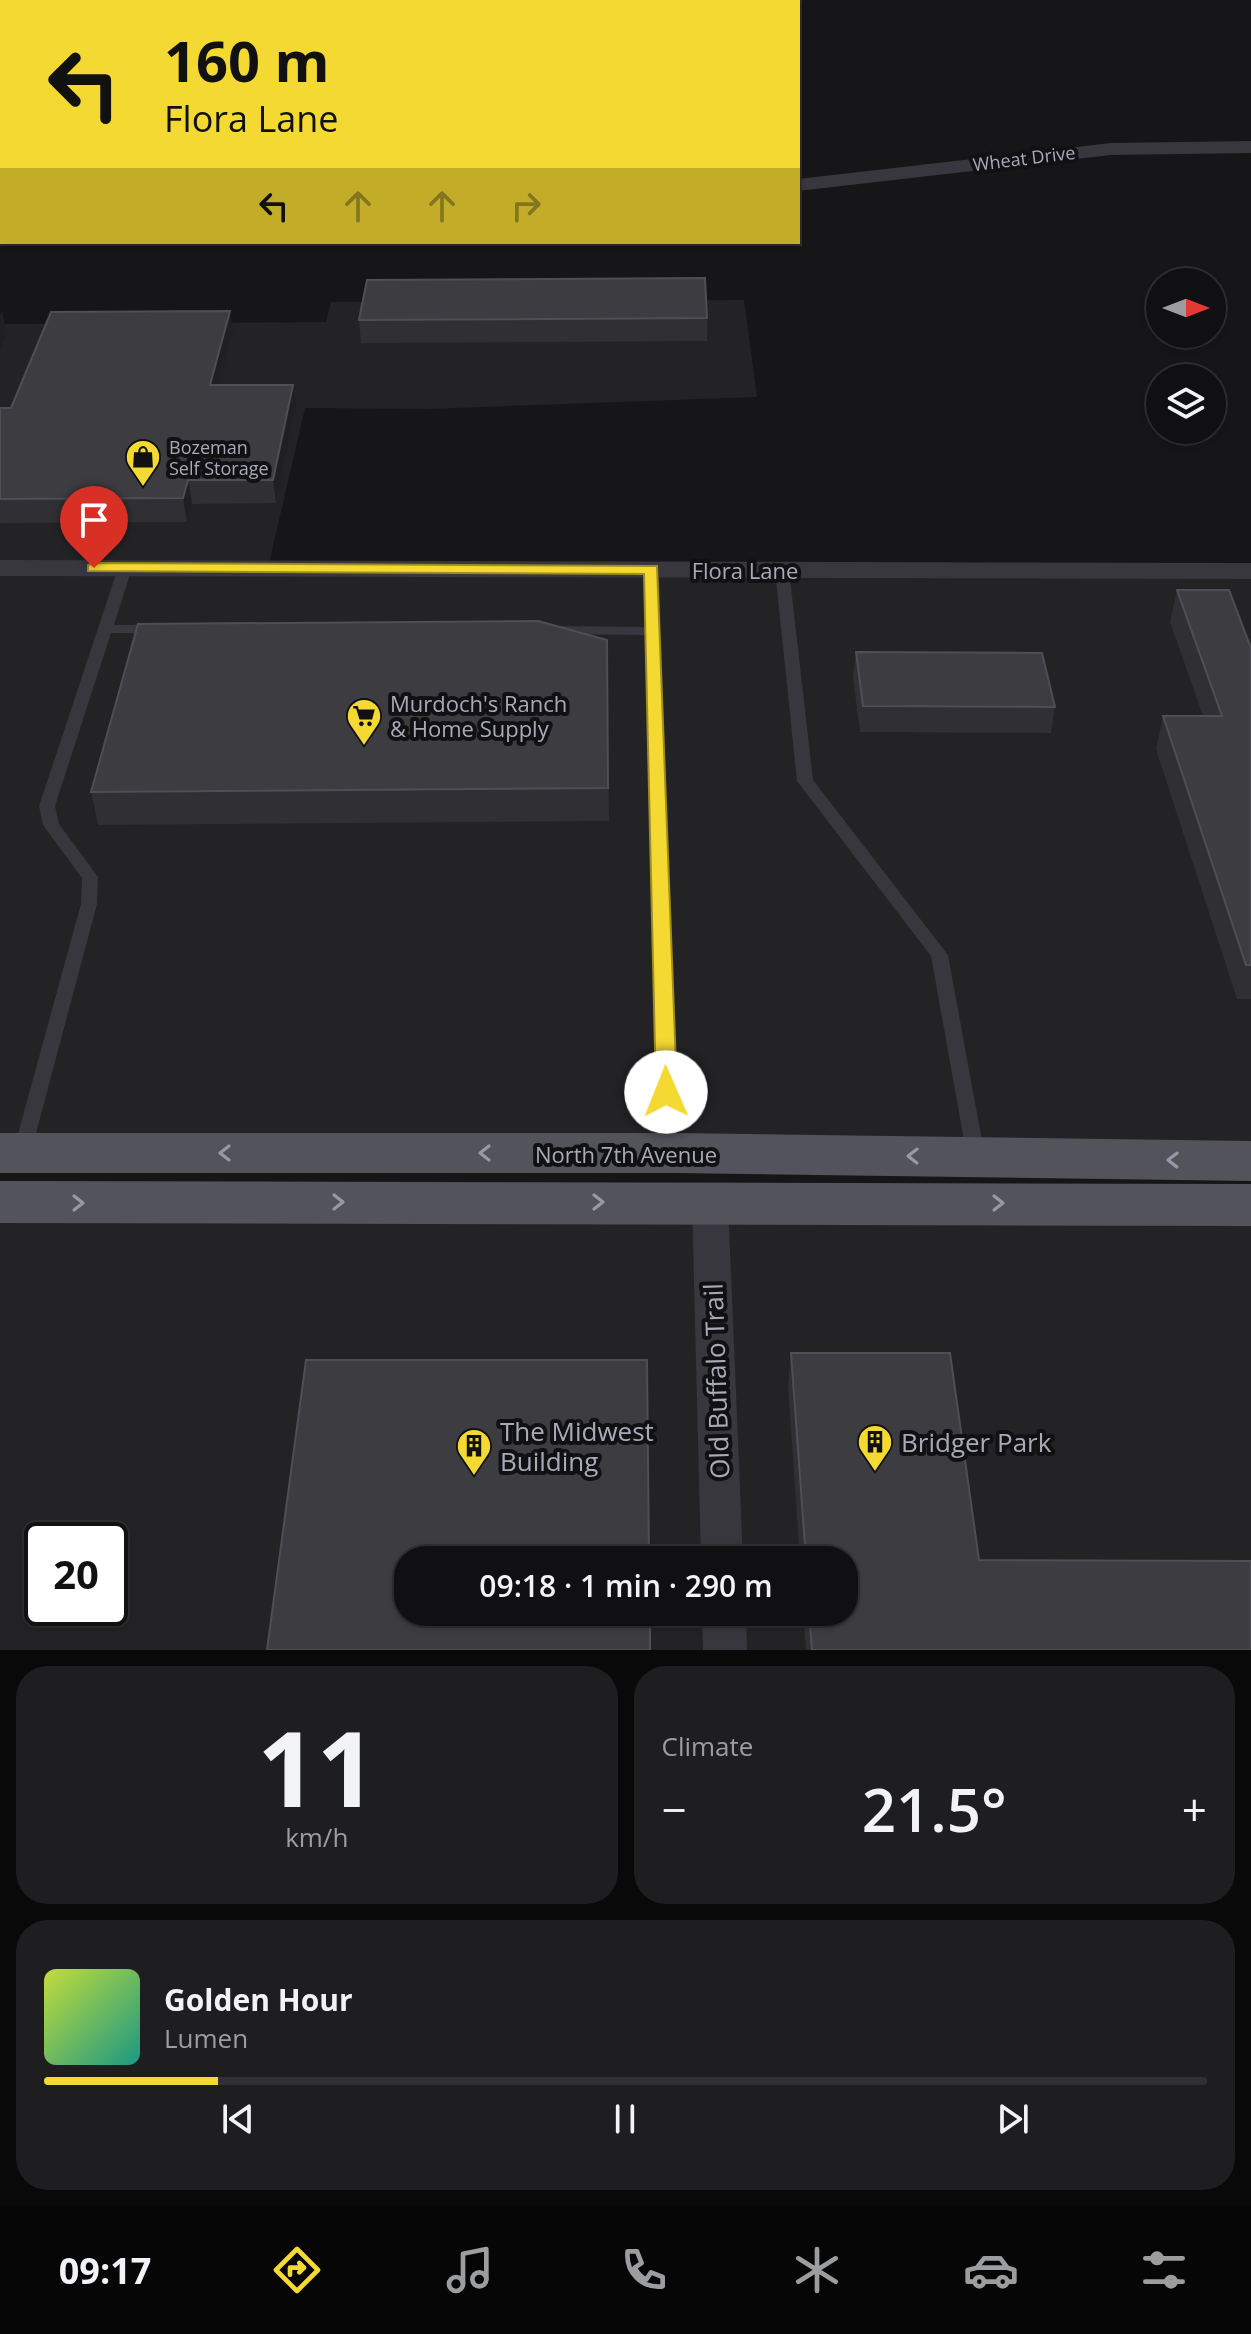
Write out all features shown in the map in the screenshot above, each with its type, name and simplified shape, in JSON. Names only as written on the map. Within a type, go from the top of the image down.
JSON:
[{"type":"main road","name":"North 7th Avenue","points":[[11,1153],[668,1153],[1251,1161]]},
{"type":"main road","points":[[0,1202],[1251,1205]]},
{"type":"street","name":"Wheat Drive","points":[[800,185],[1111,149],[1251,147]]},
{"type":"street","name":"Flora Lane","points":[[0,568],[1251,571]]},
{"type":"street","name":"Old Buffalo Trail","points":[[710,1202],[722,1546]]},
{"type":"street","points":[[724,1626],[725,1650]]},
{"type":"lane","points":[[11,1153],[89,904],[90,877],[51,825],[47,806],[125,568]]},
{"type":"lane","points":[[652,569],[668,1153]]},
{"type":"lane","points":[[782,570],[805,781],[939,955],[976,1157]]},
{"type":"lane","points":[[105,629],[168,629]]},
{"type":"lane","points":[[528,630],[653,631]]},
{"type":"shaded area","points":[[744,300],[757,397],[429,409],[305,408],[268,568],[1251,571],[1251,1162],[0,1148],[0,324],[326,322],[331,302]]},
{"type":"shaded area","points":[[0,1205],[1251,1207],[1251,1650],[0,1650]]},
{"type":"building","points":[[705,278],[707,318],[359,320],[367,280]]},
{"type":"building","points":[[230,311],[210,385],[293,385],[273,480],[188,480],[183,498],[0,499],[0,408],[11,408],[51,312]]},
{"type":"building","points":[[1177,590],[1229,590],[1251,648],[1251,965],[1246,965],[1163,716],[1222,716]]},
{"type":"building","name":"Murdoch's Ranch & Home Supply","points":[[538,621],[607,640],[608,788],[91,792],[138,624]]},
{"type":"building","points":[[856,652],[1042,653],[1055,707],[863,706]]},
{"type":"building","name":"Bridger Park","points":[[791,1353],[950,1353],[979,1560],[1251,1561],[1251,1650],[812,1650],[810,1626],[858,1626],[858,1546],[805,1546]]},
{"type":"building","name":"The Midwest Building","points":[[306,1360],[647,1360],[649,1546],[394,1546],[394,1626],[650,1626],[650,1650],[267,1650]]},
{"type":"place","name":"Bozeman Self Storage","points":[[143,488]]},
{"type":"place","name":"Murdoch's Ranch & Home Supply","points":[[364,747]]},
{"type":"place","name":"Bridger Park","points":[[875,1473]]},
{"type":"place","name":"The Midwest Building","points":[[474,1477]]},
{"type":"route","points":[[94,568],[652,569],[666,1092]]}]
